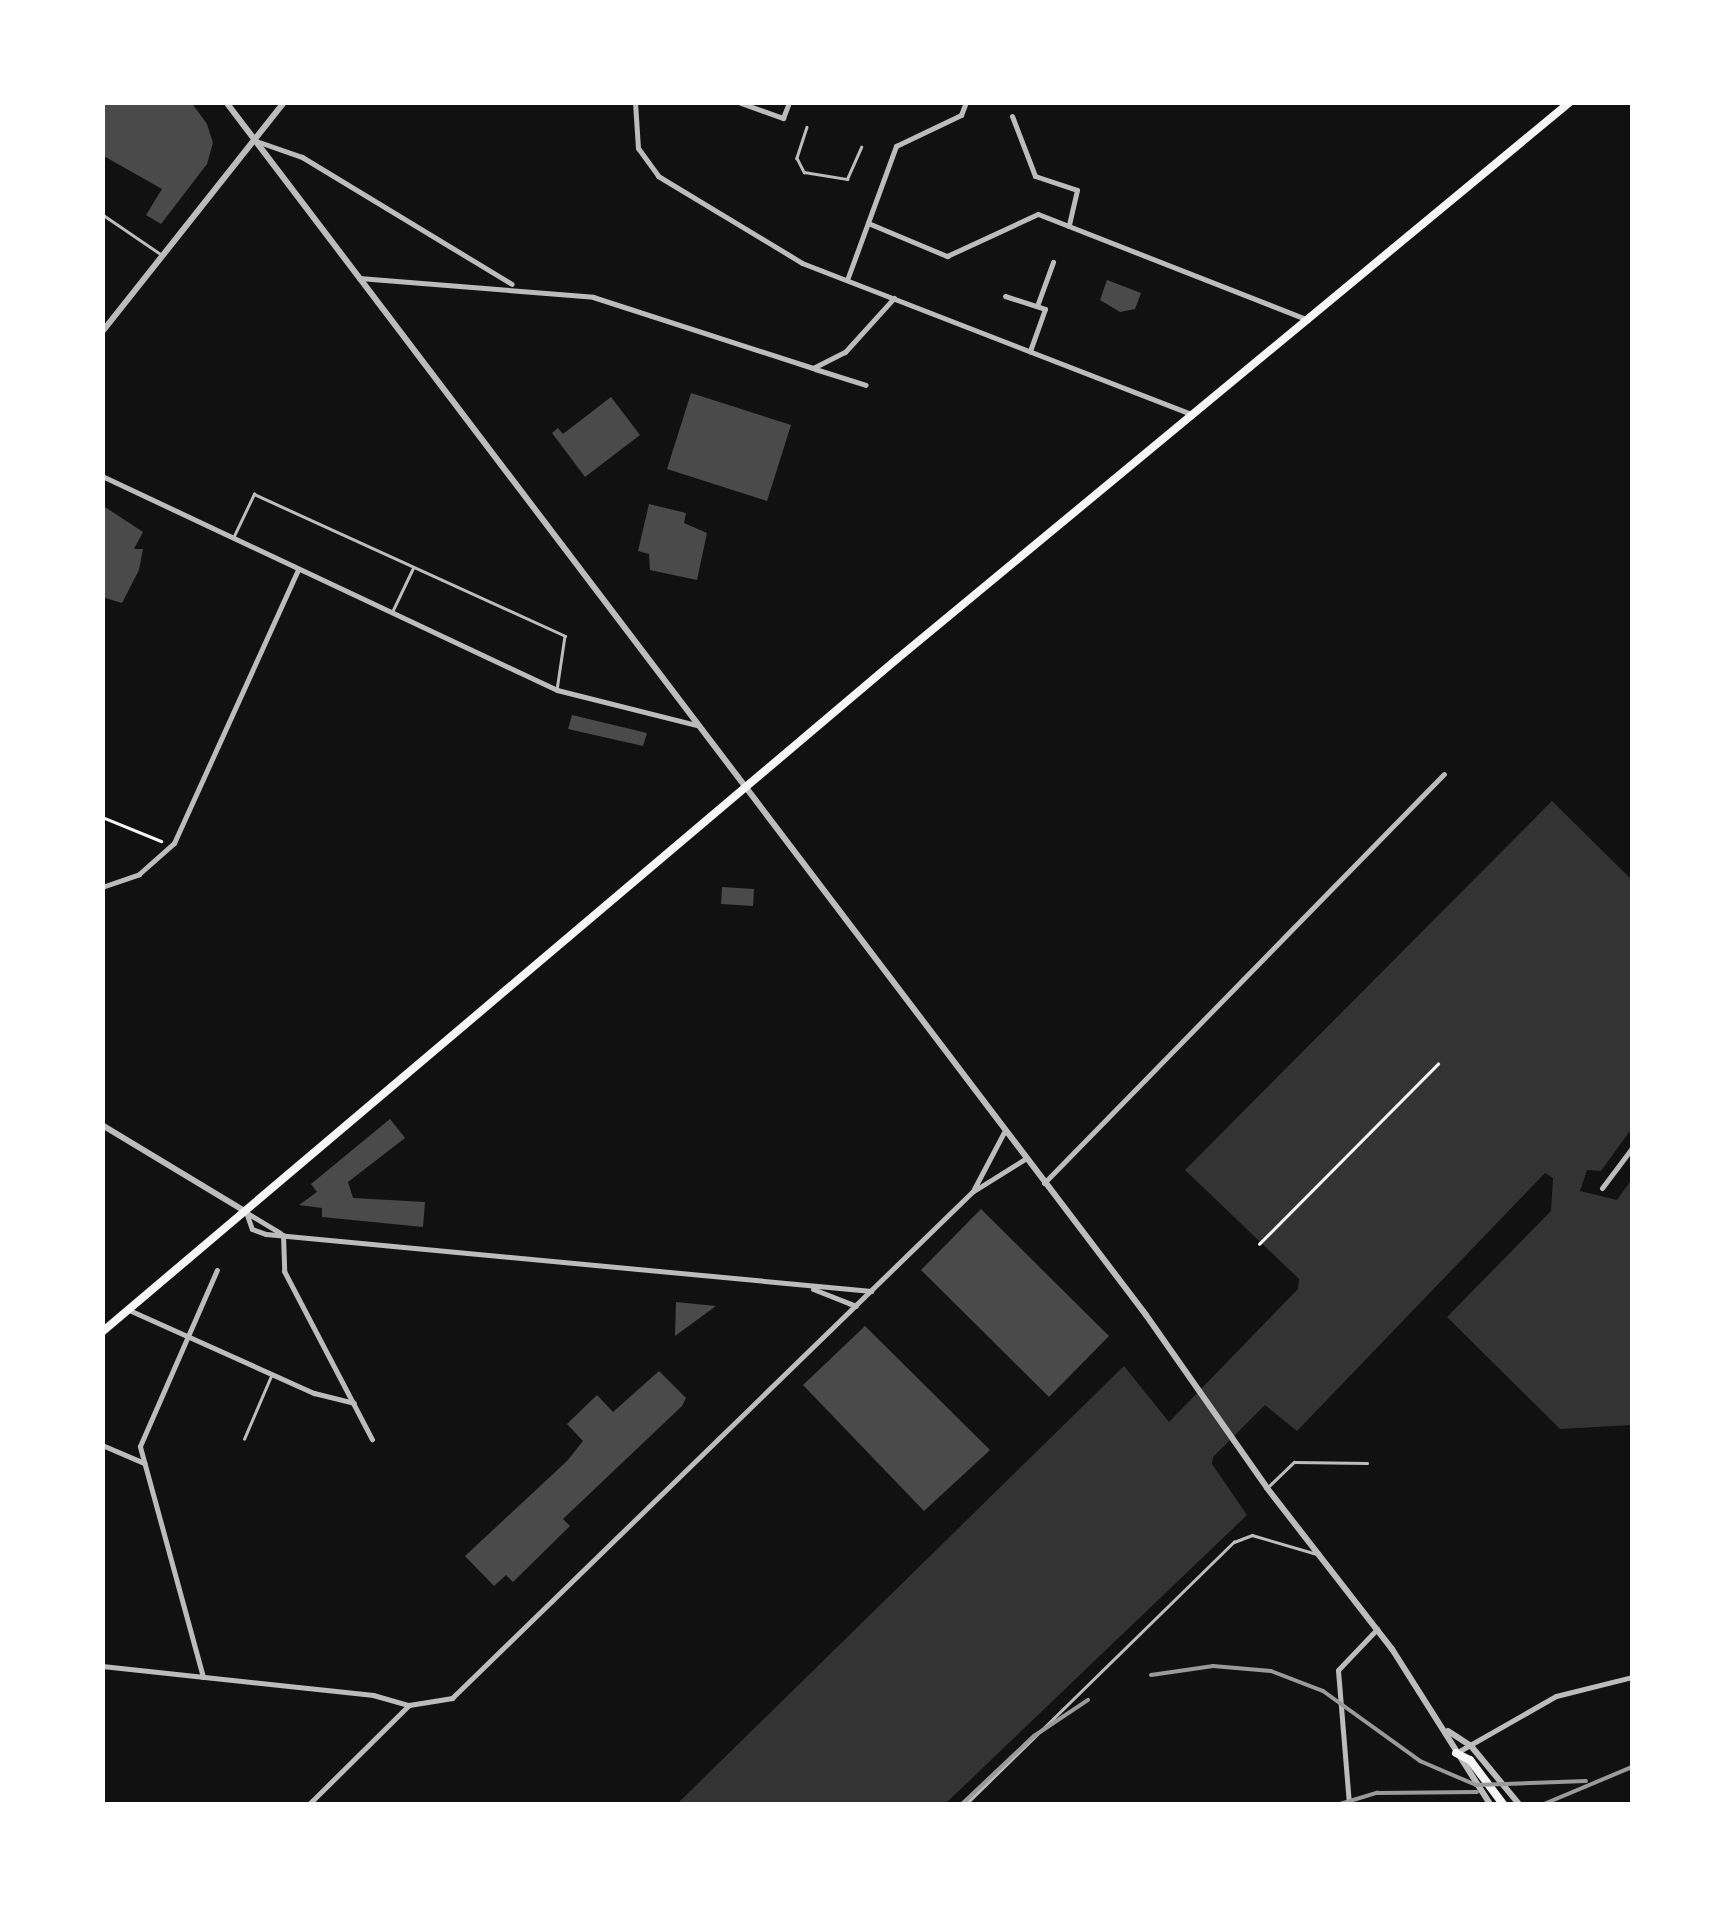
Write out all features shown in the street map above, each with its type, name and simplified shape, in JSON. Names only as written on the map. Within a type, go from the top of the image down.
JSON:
[{"type":"main road","points":[[102,1332],[1570,102]]},
{"type":"main road","points":[[1456,1753],[1470,1760],[1503,1804]]},
{"type":"street","points":[[226,102],[1174,1355],[1267,1488],[1377,1628],[1448,1731],[1456,1753],[1490,1804]]},
{"type":"street","points":[[102,332],[284,102]]},
{"type":"street","points":[[636,102],[638,148],[669,186],[802,263],[1194,415]]},
{"type":"street","points":[[738,102],[783,118],[789,102]]},
{"type":"street","points":[[847,280],[896,146],[962,116],[966,102]]},
{"type":"street","points":[[1012,116],[1035,176],[1078,190],[1069,226]]},
{"type":"street","points":[[255,141],[302,158],[515,286]]},
{"type":"street","points":[[868,223],[947,256],[1038,214],[1309,321]]},
{"type":"street","points":[[1037,306],[1054,262]]},
{"type":"street","points":[[359,278],[515,286],[592,297],[866,385]]},
{"type":"street","points":[[1005,296],[1046,309],[1030,351]]},
{"type":"street","points":[[812,368],[844,352],[894,298]]},
{"type":"street","points":[[102,476],[557,690],[696,725]]},
{"type":"street","points":[[102,887],[139,874],[171,846],[298,570]]},
{"type":"street","points":[[1044,1184],[1444,774]]},
{"type":"street","points":[[102,1125],[282,1235]]},
{"type":"street","points":[[972,1192],[1004,1132]]},
{"type":"street","points":[[1602,1188],[1632,1148]]},
{"type":"street","points":[[102,1666],[373,1694],[409,1706],[452,1698],[972,1192],[1025,1159]]},
{"type":"street","points":[[246,1212],[252,1229],[282,1235],[871,1291]]},
{"type":"street","points":[[282,1235],[284,1271],[372,1438]]},
{"type":"street","points":[[203,1677],[140,1446],[217,1270]]},
{"type":"street","points":[[810,1288],[856,1306]]},
{"type":"street","points":[[129,1310],[314,1394],[354,1402]]},
{"type":"street","points":[[102,1444],[144,1463]]},
{"type":"street","points":[[1350,1804],[1338,1670],[1377,1628]]},
{"type":"street","points":[[1456,1753],[1556,1696],[1632,1676]]},
{"type":"street","points":[[309,1804],[409,1706]]},
{"type":"street","points":[[1448,1731],[1472,1746],[1519,1804]]},
{"type":"lane","points":[[807,127],[797,158],[804,172],[846,179],[860,147]]},
{"type":"lane","points":[[102,214],[163,256]]},
{"type":"lane","points":[[232,540],[254,494],[414,566],[565,636],[557,690]]},
{"type":"lane","points":[[392,613],[414,566]]},
{"type":"lane","points":[[244,1438],[272,1373]]},
{"type":"lane","points":[[1267,1488],[1294,1462],[1367,1464]]},
{"type":"lane","points":[[966,1804],[1234,1542],[1252,1535],[1318,1554]]},
{"type":"path","points":[[102,817],[171,846]]},
{"type":"path","points":[[1258,1244],[1438,1064]]},
{"type":"shaded area","points":[[1552,801],[1632,880],[1632,1128],[1601,1171],[1587,1170],[1580,1191],[1617,1200],[1632,1179],[1632,1425],[1560,1429],[1447,1317],[1551,1211],[1553,1178],[1545,1173],[1297,1431],[1265,1405],[1213,1457],[1212,1464],[1247,1515],[945,1804],[677,1804],[1124,1366],[1169,1422],[1298,1289],[1299,1279],[1185,1170]]},
{"type":"building","points":[[102,102],[191,102],[207,124],[213,143],[207,164],[161,224],[146,215],[162,189],[102,155]]},
{"type":"building","points":[[1107,280],[1141,293],[1135,309],[1120,312],[1100,300]]},
{"type":"building","points":[[691,393],[791,425],[767,501],[667,469]]},
{"type":"building","points":[[611,397],[640,435],[585,477],[552,433],[558,428],[563,434]]},
{"type":"building","points":[[649,504],[686,513],[684,523],[707,533],[697,580],[650,570],[649,554],[638,551]]},
{"type":"building","points":[[102,505],[143,532],[134,549],[143,549],[139,570],[122,603],[102,597]]},
{"type":"building","points":[[572,715],[647,733],[643,746],[568,729]]},
{"type":"building","points":[[722,887],[754,889],[753,906],[721,904]]},
{"type":"building","points":[[390,1119],[405,1138],[348,1182],[353,1198],[425,1202],[423,1227],[322,1217],[322,1208],[299,1205],[317,1192],[311,1184]]},
{"type":"building","points":[[981,1209],[1109,1336],[1049,1397],[921,1270]]},
{"type":"building","points":[[676,1302],[716,1306],[675,1336]]},
{"type":"building","points":[[865,1326],[990,1450],[924,1511],[803,1385]]},
{"type":"building","points":[[659,1371],[686,1398],[682,1406],[563,1519],[570,1526],[513,1582],[506,1575],[494,1586],[465,1556],[567,1461],[583,1441],[567,1424],[597,1395],[613,1412]]},
{"type":"railway","points":[[1151,1675],[1213,1666],[1271,1671],[1323,1691],[1420,1761],[1476,1785],[1586,1781]]},
{"type":"railway","points":[[962,1804],[1034,1736],[1088,1700]]},
{"type":"railway","points":[[1544,1804],[1632,1767]]},
{"type":"railway","points":[[1340,1804],[1377,1793],[1477,1792]]}]
